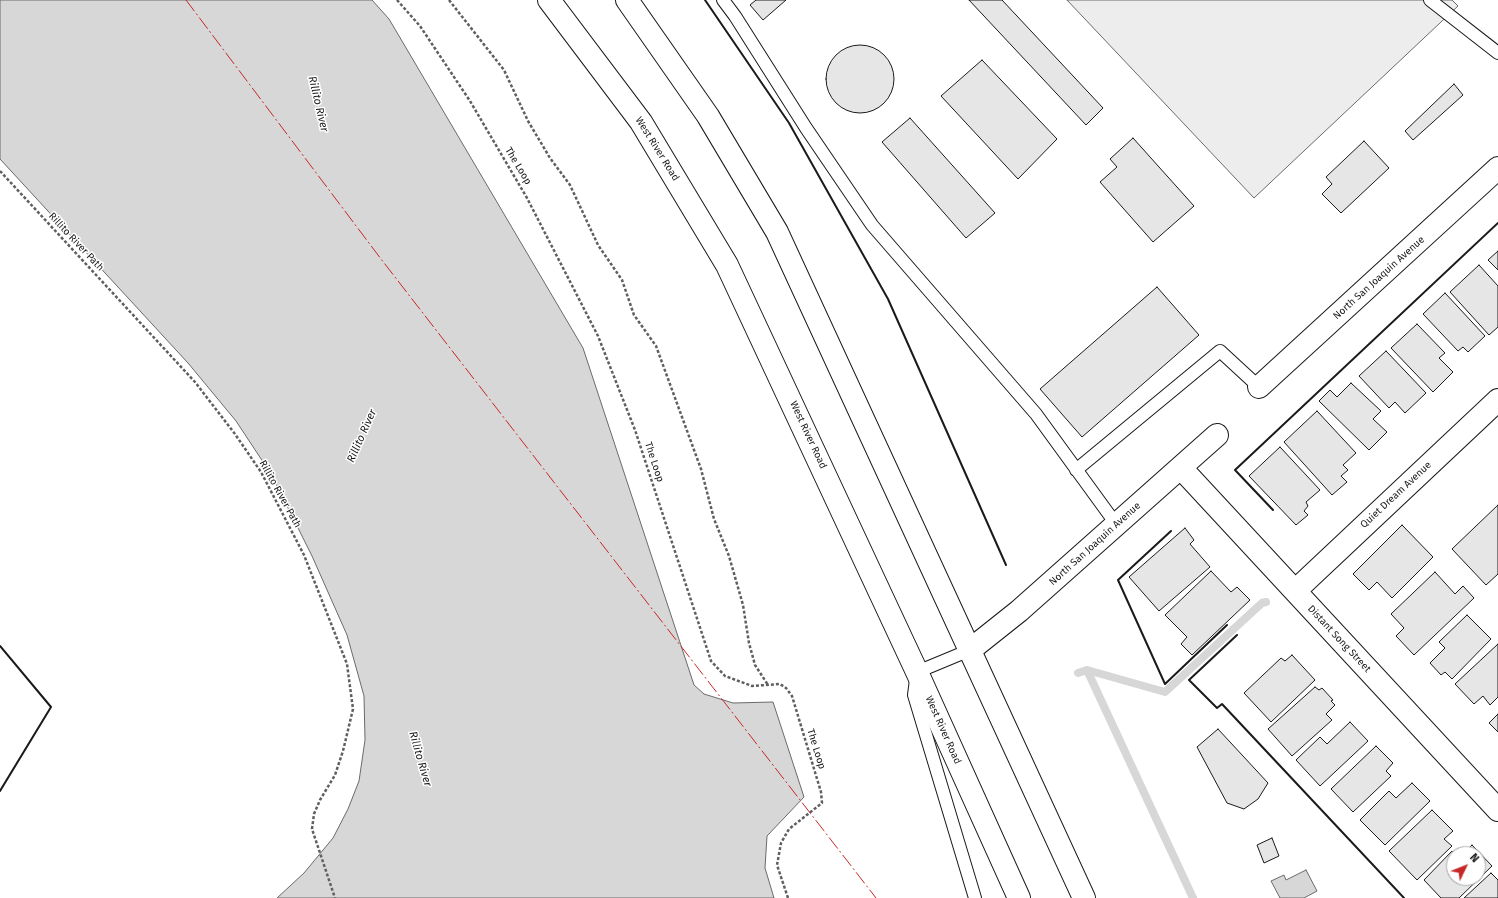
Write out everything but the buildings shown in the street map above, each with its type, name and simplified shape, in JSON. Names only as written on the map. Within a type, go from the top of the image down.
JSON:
[{"type":"main road","name":"West River Road","points":[[548,0],[641,122],[727,265],[917,672],[1019,898]]},
{"type":"main road","points":[[627,0],[708,116],[777,232],[1084,898]]},
{"type":"main road","name":"North San Joaquin Avenue","points":[[1259,387],[1498,168]]},
{"type":"main road","name":"Quiet Dream Avenue","points":[[1295,591],[1497,403]]},
{"type":"main road","name":"North San Joaquin Avenue","points":[[970,650],[1019,611],[1218,435]]},
{"type":"main road","name":"Distant Song Street","points":[[1181,468],[1498,810]]},
{"type":"lane","points":[[723,0],[735,16],[806,128],[872,225],[1036,414],[1116,524]]},
{"type":"lane","points":[[1430,0],[1498,53]]},
{"type":"lane","points":[[1076,470],[1220,351],[1259,387]]},
{"type":"lane","points":[[970,650],[917,672],[914,695],[975,898]]},
{"type":"path","name":"The Loop","points":[[397,0],[420,26],[470,101],[527,198],[598,336],[635,430],[711,661],[725,676],[752,686],[780,684],[786,688],[792,696],[821,792],[822,803],[789,829],[781,843],[777,865],[788,898]]},
{"type":"path","points":[[449,0],[504,70],[528,121],[550,158],[570,185],[598,245],[622,280],[634,315],[656,346],[700,469],[714,519],[729,556],[743,605],[749,643],[755,665],[768,685]]},
{"type":"path","name":"Rillito River Path","points":[[0,171],[195,382],[235,434],[261,472],[304,555],[346,664],[353,709],[343,751],[335,775],[320,800],[314,814],[312,829],[316,845],[335,898]]},
{"type":"shaded area","points":[[1067,0],[1452,0],[1458,6],[1254,198]]},
{"type":"water","name":"Rillito River","points":[[0,0],[372,0],[389,19],[583,348],[694,685],[704,694],[733,703],[773,702],[804,797],[767,836],[765,868],[774,898],[277,898],[304,873],[333,838],[348,809],[359,781],[365,740],[364,696],[347,635],[312,556],[271,474],[236,421],[188,363],[0,159]]},
{"type":"water","points":[[1306,870],[1317,891],[1304,898],[1280,898],[1271,881],[1284,875],[1286,880]]},
{"type":"waterway","points":[[1087,670],[1165,692],[1262,603],[1266,602]]},
{"type":"waterway","points":[[1078,673],[1087,670],[1193,898]]},
{"type":"wall","points":[[705,0],[789,123],[888,299],[1006,565]]},
{"type":"wall","points":[[1273,510],[1235,470],[1498,223]]},
{"type":"wall","points":[[1171,531],[1118,580],[1165,684],[1227,625]]},
{"type":"wall","points":[[1237,635],[1189,680],[1217,708],[1222,704],[1404,898]]},
{"type":"wall","points":[[0,646],[51,707],[0,791]]},
{"type":"power","points":[[186,0],[381,259],[876,898]]}]
